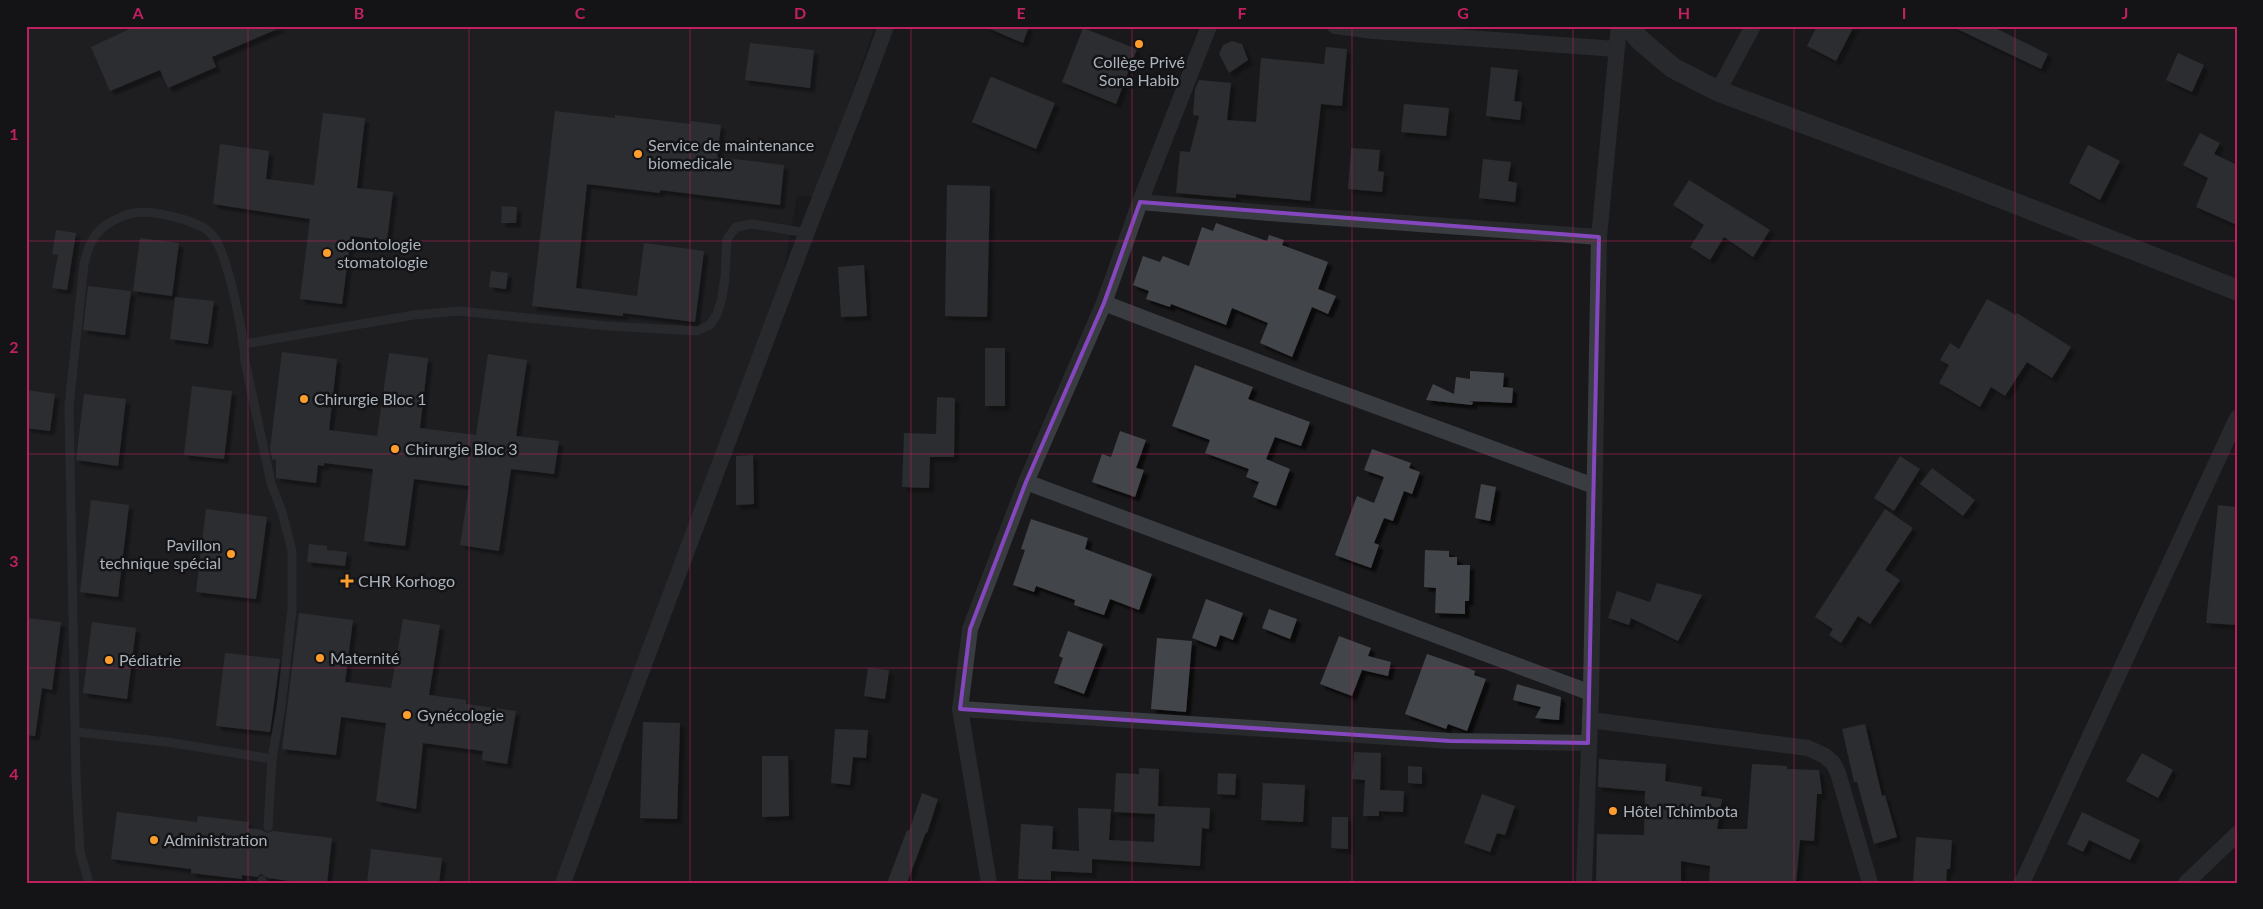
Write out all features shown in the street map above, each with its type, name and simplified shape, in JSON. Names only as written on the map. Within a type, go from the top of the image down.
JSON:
[{"type":"street","points":[[563,883],[624,714],[807,233],[856,111],[886,26]]},
{"type":"street","points":[[989,883],[960,709],[970,629],[1026,482],[1104,303],[1140,202],[1209,26]]},
{"type":"street","points":[[1335,26],[1374,31],[1616,49]]},
{"type":"street","points":[[1584,883],[1591,693],[1599,237],[1619,26]]},
{"type":"street","points":[[1628,26],[1640,40],[1673,68],[1718,91],[2237,290]]},
{"type":"street","points":[[1718,91],[1754,26]]},
{"type":"street","points":[[1140,202],[1599,237]]},
{"type":"street","points":[[1104,303],[1594,486]]},
{"type":"street","points":[[2022,883],[2237,418]]},
{"type":"street","points":[[1026,482],[1591,693]]},
{"type":"street","points":[[960,709],[1450,741],[1588,743]]},
{"type":"street","points":[[1590,720],[1765,741],[1808,748],[1825,756],[1833,763],[1838,774],[1870,883]]},
{"type":"street","points":[[2186,883],[2237,834]]},
{"type":"lane","points":[[89,883],[80,852],[76,778],[77,732],[72,648],[69,406],[84,264],[90,244],[107,224],[135,213],[170,216],[202,226],[213,235],[219,246],[227,270],[244,344],[245,361],[271,483],[282,512],[292,551],[292,609],[281,708],[272,759],[268,827]]},
{"type":"lane","points":[[244,344],[414,315],[459,311],[607,326],[697,331],[710,325],[717,314],[722,298],[725,277],[726,239],[736,227],[752,224],[807,233]]},
{"type":"lane","points":[[77,732],[167,742],[272,759]]},
{"type":"highlighted area","points":[[1140,202],[1599,237],[1588,743],[1450,741],[960,709],[970,629],[1026,482],[1104,303]]},
{"type":"shaded area","name":"CHR Korhogo","points":[[26,26],[875,26],[816,197],[797,196],[782,279],[554,883],[26,883]]},
{"type":"building","points":[[136,26],[282,27],[212,57],[216,67],[168,88],[160,70],[110,91],[91,47]]},
{"type":"building","points":[[983,26],[1029,26],[1023,43]]},
{"type":"building","points":[[1817,26],[1854,26],[1836,61],[1807,46]]},
{"type":"building","points":[[1951,26],[1991,26],[2048,54],[2041,69]]},
{"type":"building","points":[[1083,28],[1137,49],[1116,104],[1062,82]]},
{"type":"building","points":[[1232,41],[1242,44],[1248,60],[1229,73],[1219,54],[1223,45]]},
{"type":"building","points":[[750,43],[814,50],[810,88],[745,80]]},
{"type":"building","points":[[1326,47],[1347,49],[1342,106],[1321,104],[1310,201],[1236,194],[1236,198],[1176,193],[1180,151],[1190,152],[1199,116],[1193,115],[1195,89],[1199,80],[1231,83],[1227,120],[1256,122],[1261,58],[1324,64]]},
{"type":"building","points":[[2178,53],[2204,65],[2192,92],[2166,80]]},
{"type":"building","points":[[1491,67],[1518,70],[1514,101],[1522,102],[1520,120],[1486,116]]},
{"type":"building","points":[[992,77],[1055,103],[1036,149],[972,122]]},
{"type":"building","points":[[1404,104],[1449,108],[1446,136],[1401,132]]},
{"type":"building","points":[[555,111],[615,118],[615,115],[691,124],[691,121],[721,125],[717,157],[784,165],[780,205],[660,190],[660,193],[587,184],[576,288],[637,296],[644,243],[704,251],[695,322],[623,313],[623,316],[532,306]]},
{"type":"building","points":[[323,113],[365,118],[357,188],[393,192],[387,240],[351,236],[342,304],[300,299],[310,219],[213,204],[220,144],[269,151],[266,179],[314,185]]},
{"type":"building","points":[[2200,133],[2220,143],[2214,154],[2237,165],[2237,225],[2196,207],[2208,178],[2183,165]]},
{"type":"building","points":[[2088,145],[2120,161],[2100,200],[2069,183]]},
{"type":"building","points":[[1351,148],[1380,150],[1378,171],[1384,172],[1382,192],[1348,189]]},
{"type":"building","points":[[1483,159],[1511,162],[1508,181],[1517,183],[1515,202],[1479,198]]},
{"type":"building","points":[[1689,180],[1770,230],[1753,257],[1724,237],[1710,260],[1690,247],[1704,225],[1673,205]]},
{"type":"building","points":[[947,185],[990,186],[987,317],[945,316]]},
{"type":"building","points":[[502,206],[517,207],[516,223],[501,223]]},
{"type":"building","points":[[1216,223],[1267,241],[1269,235],[1284,240],[1282,245],[1328,262],[1318,289],[1336,296],[1328,314],[1312,307],[1292,357],[1260,343],[1268,323],[1232,308],[1226,325],[1171,304],[1170,307],[1146,299],[1149,291],[1133,285],[1143,256],[1160,262],[1163,256],[1189,266],[1202,227],[1213,231]]},
{"type":"building","points":[[56,230],[76,233],[67,290],[52,288],[58,255],[52,254]]},
{"type":"building","points":[[140,238],[179,243],[172,296],[133,291]]},
{"type":"building","points":[[864,265],[867,316],[841,317],[838,267]]},
{"type":"building","points":[[491,271],[508,273],[506,289],[489,287]]},
{"type":"building","points":[[88,286],[131,291],[125,335],[83,330]]},
{"type":"building","points":[[175,297],[214,301],[208,344],[170,339]]},
{"type":"building","points":[[1987,299],[2016,315],[2017,313],[2071,347],[2052,378],[2027,362],[2005,396],[1991,387],[1980,407],[1939,383],[1949,365],[1940,360],[1950,343],[1959,349]]},
{"type":"building","points":[[985,348],[1005,348],[1005,406],[985,406]]},
{"type":"building","points":[[282,352],[337,359],[329,430],[377,436],[389,353],[428,358],[420,428],[476,435],[488,354],[527,360],[516,436],[559,441],[554,474],[511,469],[499,551],[460,545],[469,486],[414,479],[405,546],[364,541],[373,469],[324,463],[324,466],[318,465],[316,483],[276,478],[276,460],[272,459],[270,449]]},
{"type":"building","points":[[1195,365],[1253,387],[1248,399],[1310,422],[1301,446],[1275,437],[1266,459],[1290,469],[1276,506],[1253,497],[1259,482],[1246,477],[1249,469],[1205,453],[1210,440],[1172,426]]},
{"type":"building","points":[[1470,371],[1504,373],[1503,387],[1513,388],[1512,403],[1469,401],[1473,402],[1472,405],[1426,400],[1433,384],[1454,394],[1456,377],[1470,379]]},
{"type":"building","points":[[192,386],[232,391],[224,459],[184,455]]},
{"type":"building","points":[[26,390],[55,394],[50,431],[26,428]]},
{"type":"building","points":[[84,394],[126,399],[118,466],[76,460]]},
{"type":"building","points":[[937,397],[955,398],[954,457],[930,457],[929,488],[902,487],[904,433],[936,434]]},
{"type":"building","points":[[1120,431],[1146,440],[1136,468],[1144,470],[1135,497],[1092,482],[1102,454],[1111,457]]},
{"type":"building","points":[[1372,449],[1411,463],[1409,468],[1420,472],[1412,494],[1404,491],[1393,521],[1384,518],[1374,543],[1379,545],[1371,568],[1335,555],[1357,496],[1374,503],[1384,477],[1364,470]]},
{"type":"building","points":[[753,455],[754,504],[736,505],[736,456]]},
{"type":"building","points":[[1900,456],[1920,469],[1894,511],[1874,498]]},
{"type":"building","points":[[1932,468],[1975,500],[1963,516],[1920,484]]},
{"type":"building","points":[[1481,484],[1496,487],[1490,521],[1475,518]]},
{"type":"building","points":[[91,500],[129,505],[118,597],[80,592]]},
{"type":"building","points":[[2218,505],[2237,507],[2237,625],[2206,623]]},
{"type":"building","name":"Pavillon technique spécial","points":[[206,509],[267,517],[256,599],[196,592]]},
{"type":"building","points":[[1885,509],[1913,528],[1885,570],[1900,580],[1870,624],[1858,616],[1841,643],[1829,635],[1833,629],[1815,617]]},
{"type":"building","points":[[1031,519],[1088,538],[1085,549],[1152,574],[1139,610],[1110,599],[1104,615],[1074,605],[1075,600],[1036,586],[1034,592],[1013,585],[1025,550],[1021,549]]},
{"type":"building","points":[[309,544],[327,546],[327,550],[347,552],[345,566],[307,562]]},
{"type":"building","points":[[1425,550],[1449,551],[1449,557],[1457,557],[1457,565],[1470,565],[1469,601],[1465,601],[1465,614],[1435,613],[1436,588],[1424,587]]},
{"type":"building","points":[[1657,583],[1702,595],[1678,641],[1631,618],[1629,625],[1608,618],[1617,591],[1650,602]]},
{"type":"building","points":[[1206,599],[1243,613],[1233,640],[1220,635],[1216,647],[1192,638]]},
{"type":"building","points":[[1269,609],[1297,619],[1290,639],[1262,628]]},
{"type":"building","points":[[299,613],[353,620],[345,682],[391,688],[403,619],[440,625],[429,695],[466,700],[466,704],[516,711],[507,764],[482,760],[483,751],[423,743],[416,809],[376,801],[386,723],[341,717],[336,755],[282,749]]},
{"type":"building","points":[[26,618],[61,622],[52,690],[42,688],[35,736],[26,735]]},
{"type":"building","name":"Pédiatrie","points":[[92,622],[136,628],[127,699],[83,693]]},
{"type":"building","points":[[1068,631],[1103,644],[1084,694],[1054,683],[1063,658],[1059,656]]},
{"type":"building","points":[[1339,636],[1371,648],[1368,656],[1391,662],[1388,676],[1362,670],[1352,696],[1320,684]]},
{"type":"building","points":[[1157,638],[1192,641],[1186,712],[1151,709]]},
{"type":"building","points":[[225,653],[280,659],[270,732],[216,726]]},
{"type":"building","points":[[1427,654],[1475,671],[1474,675],[1486,679],[1467,731],[1448,724],[1446,729],[1405,714]]},
{"type":"building","points":[[868,668],[889,670],[885,699],[864,696]]},
{"type":"building","points":[[1517,684],[1561,697],[1559,720],[1535,718],[1541,707],[1513,700]]},
{"type":"building","points":[[643,722],[680,723],[677,819],[640,818]]},
{"type":"building","points":[[1865,724],[1882,796],[1885,795],[1897,837],[1874,844],[1857,782],[1854,782],[1842,729]]},
{"type":"building","points":[[835,729],[868,730],[866,758],[853,757],[850,785],[831,783]]},
{"type":"building","points":[[1354,752],[1381,753],[1380,790],[1404,791],[1403,812],[1379,811],[1379,816],[1363,816],[1365,780],[1352,779]]},
{"type":"building","points":[[2142,753],[2173,770],[2158,798],[2126,781]]},
{"type":"building","points":[[762,756],[788,756],[789,816],[762,817]]},
{"type":"building","points":[[1599,759],[1666,764],[1665,781],[1702,787],[1701,796],[1722,799],[1717,829],[1747,829],[1752,764],[1787,766],[1787,769],[1819,770],[1822,794],[1817,794],[1814,841],[1800,840],[1796,883],[1709,883],[1710,866],[1681,861],[1681,883],[1596,883],[1597,834],[1644,835],[1645,791],[1598,787]]},
{"type":"building","points":[[1408,766],[1422,767],[1422,784],[1408,783]]},
{"type":"building","points":[[1139,768],[1159,769],[1158,806],[1210,808],[1209,829],[1202,828],[1200,866],[1092,859],[1092,873],[1051,871],[1051,880],[1018,879],[1021,824],[1053,826],[1052,849],[1079,851],[1078,808],[1111,809],[1109,840],[1154,842],[1155,814],[1114,812],[1116,773],[1139,774]]},
{"type":"building","points":[[1218,773],[1236,774],[1235,795],[1217,794]]},
{"type":"building","points":[[1263,783],[1305,785],[1303,822],[1261,820]]},
{"type":"building","points":[[922,793],[938,799],[927,833],[907,883],[887,883],[907,830],[909,831]]},
{"type":"building","points":[[1482,794],[1515,806],[1505,835],[1497,833],[1490,852],[1464,843]]},
{"type":"building","points":[[117,812],[197,822],[198,816],[249,822],[248,828],[262,830],[267,833],[273,831],[332,838],[327,883],[305,883],[268,878],[261,874],[257,877],[242,875],[242,879],[191,873],[191,869],[111,859]]},
{"type":"building","points":[[2082,812],[2140,840],[2130,860],[2089,840],[2083,852],[2067,844]]},
{"type":"building","points":[[1332,817],[1348,817],[1348,849],[1331,848]]},
{"type":"building","points":[[1916,837],[1952,840],[1950,869],[1947,869],[1946,883],[1913,883]]},
{"type":"building","points":[[371,849],[442,858],[439,883],[367,883]]},
{"type":"place","name":"Collège Privé Sona Habib","points":[[1139,44]]},
{"type":"place","name":"Service de maintenance biomedicale","points":[[638,154]]},
{"type":"place","name":"odontologie stomatologie","points":[[327,253]]},
{"type":"place","name":"Chirurgie Bloc 1","points":[[304,399]]},
{"type":"place","name":"Chirurgie Bloc 3","points":[[395,449]]},
{"type":"place","name":"Pavillon technique spécial","points":[[231,554]]},
{"type":"place","name":"CHR Korhogo","points":[[347,581]]},
{"type":"place","name":"Maternité","points":[[320,658]]},
{"type":"place","name":"Pédiatrie","points":[[109,660]]},
{"type":"place","name":"Gynécologie","points":[[407,715]]},
{"type":"place","name":"Hôtel Tchimbota","points":[[1613,811]]},
{"type":"place","name":"Administration","points":[[154,840]]}]
